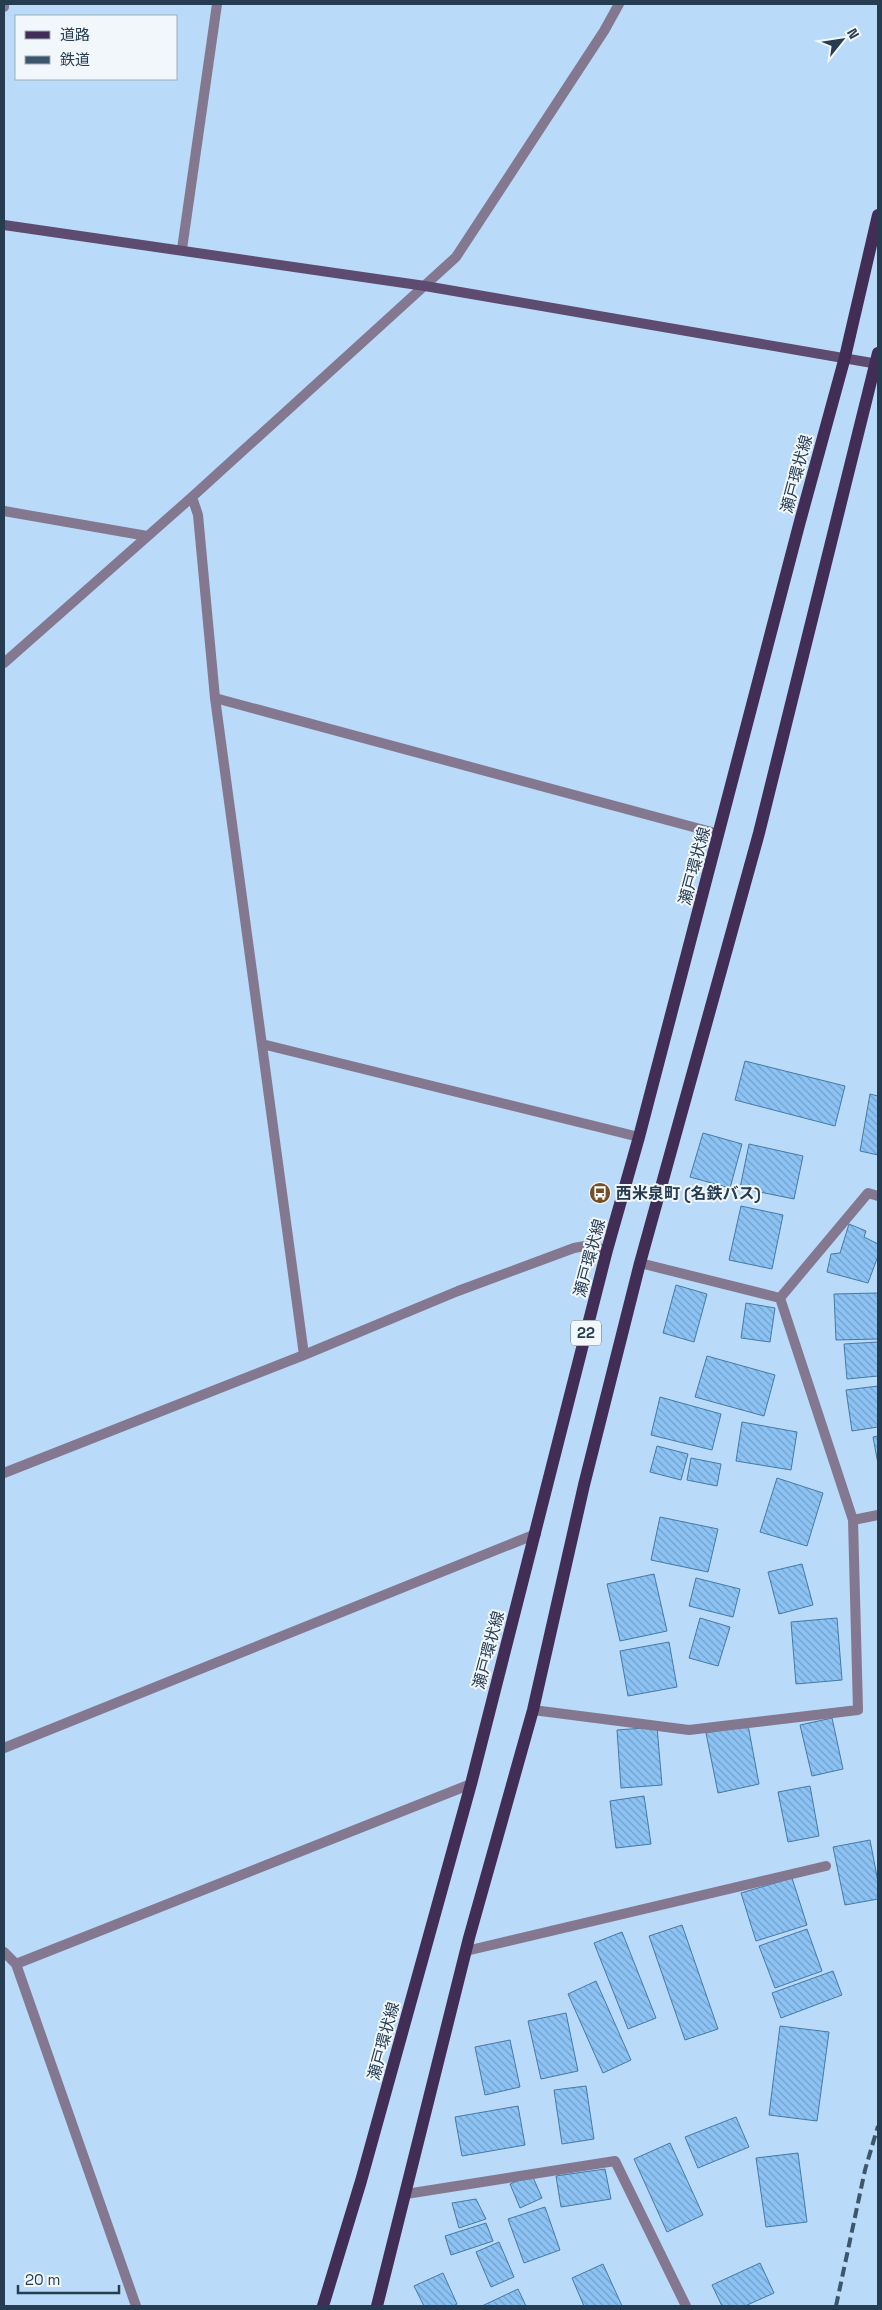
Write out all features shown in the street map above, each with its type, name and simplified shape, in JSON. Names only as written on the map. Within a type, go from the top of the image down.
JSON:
[{"type":"main road","name":"瀬戸環状線","points":[[323,2306],[361,2181],[471,1784],[607,1250],[639,1137],[799,525],[845,358],[878,215]]},
{"type":"main road","name":"22","points":[[377,2306],[466,1951],[533,1710],[584,1485],[640,1263],[759,833],[877,360]]},
{"type":"street","points":[[182,249],[217,4]]},
{"type":"street","points":[[4,663],[192,497],[456,257],[604,31],[619,4]]},
{"type":"street","points":[[4,224],[425,286],[845,358],[877,360]]},
{"type":"street","points":[[192,497],[198,515],[215,698],[304,1355]]},
{"type":"street","points":[[4,511],[147,536]]},
{"type":"street","points":[[215,698],[719,834]]},
{"type":"street","points":[[262,1044],[639,1137]]},
{"type":"street","points":[[780,1298],[868,1193],[878,1196]]},
{"type":"street","points":[[4,1473],[304,1355],[458,1291],[574,1248],[585,1246],[607,1250]]},
{"type":"street","points":[[640,1263],[780,1298]]},
{"type":"street","points":[[533,1710],[689,1730],[858,1710],[853,1520],[780,1298]]},
{"type":"street","points":[[853,1520],[878,1514]]},
{"type":"street","points":[[4,1748],[536,1534]]},
{"type":"street","points":[[16,1964],[471,1784]]},
{"type":"street","points":[[466,1951],[826,1866]]},
{"type":"street","points":[[4,1952],[16,1964],[136,2306]]},
{"type":"street","points":[[406,2194],[615,2161],[686,2306]]},
{"type":"building","points":[[745,1061],[845,1086],[835,1126],[735,1100]]},
{"type":"building","points":[[870,1094],[878,1096],[878,1155],[860,1151]]},
{"type":"building","points":[[703,1133],[742,1144],[730,1188],[690,1177]]},
{"type":"building","points":[[749,1144],[803,1156],[794,1199],[740,1188]]},
{"type":"building","points":[[741,1206],[783,1215],[772,1269],[729,1260]]},
{"type":"building","points":[[849,1224],[866,1231],[864,1237],[878,1244],[878,1256],[868,1283],[827,1272],[831,1254],[840,1253]]},
{"type":"building","points":[[676,1285],[707,1294],[694,1342],[663,1333]]},
{"type":"building","points":[[878,1293],[878,1339],[836,1340],[834,1294]]},
{"type":"building","points":[[746,1303],[775,1308],[770,1342],[741,1338]]},
{"type":"building","points":[[878,1342],[878,1376],[847,1379],[844,1344]]},
{"type":"building","points":[[707,1356],[775,1375],[764,1416],[695,1397]]},
{"type":"building","points":[[878,1386],[878,1427],[852,1431],[846,1390]]},
{"type":"building","points":[[660,1397],[721,1414],[712,1450],[651,1435]]},
{"type":"building","points":[[742,1422],[797,1432],[791,1470],[736,1461]]},
{"type":"building","points":[[878,1436],[878,1464],[873,1437]]},
{"type":"building","points":[[657,1446],[688,1454],[681,1480],[650,1472]]},
{"type":"building","points":[[691,1458],[721,1464],[717,1486],[687,1480]]},
{"type":"building","points":[[777,1478],[823,1493],[807,1546],[760,1532]]},
{"type":"building","points":[[660,1517],[718,1529],[708,1572],[651,1560]]},
{"type":"building","points":[[802,1564],[813,1605],[779,1614],[768,1572]]},
{"type":"building","points":[[654,1574],[667,1631],[620,1641],[607,1584]]},
{"type":"building","points":[[696,1578],[740,1589],[733,1617],[689,1606]]},
{"type":"building","points":[[700,1618],[730,1627],[718,1666],[689,1658]]},
{"type":"building","points":[[837,1618],[842,1680],[796,1684],[791,1622]]},
{"type":"building","points":[[669,1642],[677,1687],[628,1696],[620,1651]]},
{"type":"building","points":[[832,1718],[843,1769],[812,1776],[800,1725]]},
{"type":"building","points":[[748,1725],[759,1784],[718,1793],[706,1733]]},
{"type":"building","points":[[657,1727],[662,1785],[621,1788],[617,1730]]},
{"type":"building","points":[[810,1786],[819,1836],[788,1842],[778,1792]]},
{"type":"building","points":[[644,1796],[651,1844],[616,1848],[610,1801]]},
{"type":"building","points":[[870,1840],[878,1882],[878,1899],[845,1905],[833,1847]]},
{"type":"building","points":[[792,1878],[807,1925],[756,1941],[741,1893]]},
{"type":"building","points":[[682,1925],[718,2029],[685,2040],[649,1936]]},
{"type":"building","points":[[807,1929],[822,1971],[775,1988],[759,1946]]},
{"type":"building","points":[[622,1932],[656,2018],[628,2029],[594,1943]]},
{"type":"building","points":[[833,1971],[842,1995],[781,2018],[772,1993]]},
{"type":"building","points":[[596,1981],[631,2060],[603,2073],[568,1994]]},
{"type":"building","points":[[566,2013],[578,2071],[541,2079],[528,2021]]},
{"type":"building","points":[[780,2026],[829,2032],[817,2121],[769,2115]]},
{"type":"building","points":[[510,2040],[520,2087],[485,2095],[475,2047]]},
{"type":"building","points":[[586,2086],[594,2139],[562,2144],[554,2090]]},
{"type":"building","points":[[518,2106],[525,2145],[462,2156],[455,2117]]},
{"type":"building","points":[[736,2117],[749,2147],[698,2168],[685,2137]]},
{"type":"building","points":[[670,2143],[703,2215],[667,2232],[634,2159]]},
{"type":"building","points":[[798,2153],[807,2222],[766,2227],[756,2158]]},
{"type":"building","points":[[605,2169],[611,2199],[561,2207],[556,2176]]},
{"type":"building","points":[[532,2175],[542,2198],[520,2208],[510,2184]]},
{"type":"building","points":[[476,2199],[486,2219],[459,2228],[452,2203]]},
{"type":"building","points":[[545,2207],[560,2250],[524,2263],[508,2219]]},
{"type":"building","points":[[486,2223],[493,2241],[451,2255],[445,2236]]},
{"type":"building","points":[[499,2242],[514,2277],[491,2287],[476,2252]]},
{"type":"building","points":[[760,2263],[774,2293],[745,2306],[722,2306],[712,2285]]},
{"type":"building","points":[[603,2264],[622,2306],[584,2306],[572,2278]]},
{"type":"building","points":[[443,2273],[457,2304],[453,2306],[424,2306],[414,2286]]},
{"type":"building","points":[[518,2289],[526,2306],[482,2306]]},
{"type":"railway","points":[[836,2306],[865,2170],[878,2126]]},
{"type":"place","name":"西米泉町 (名鉄バス)","points":[[600,1193]]}]
